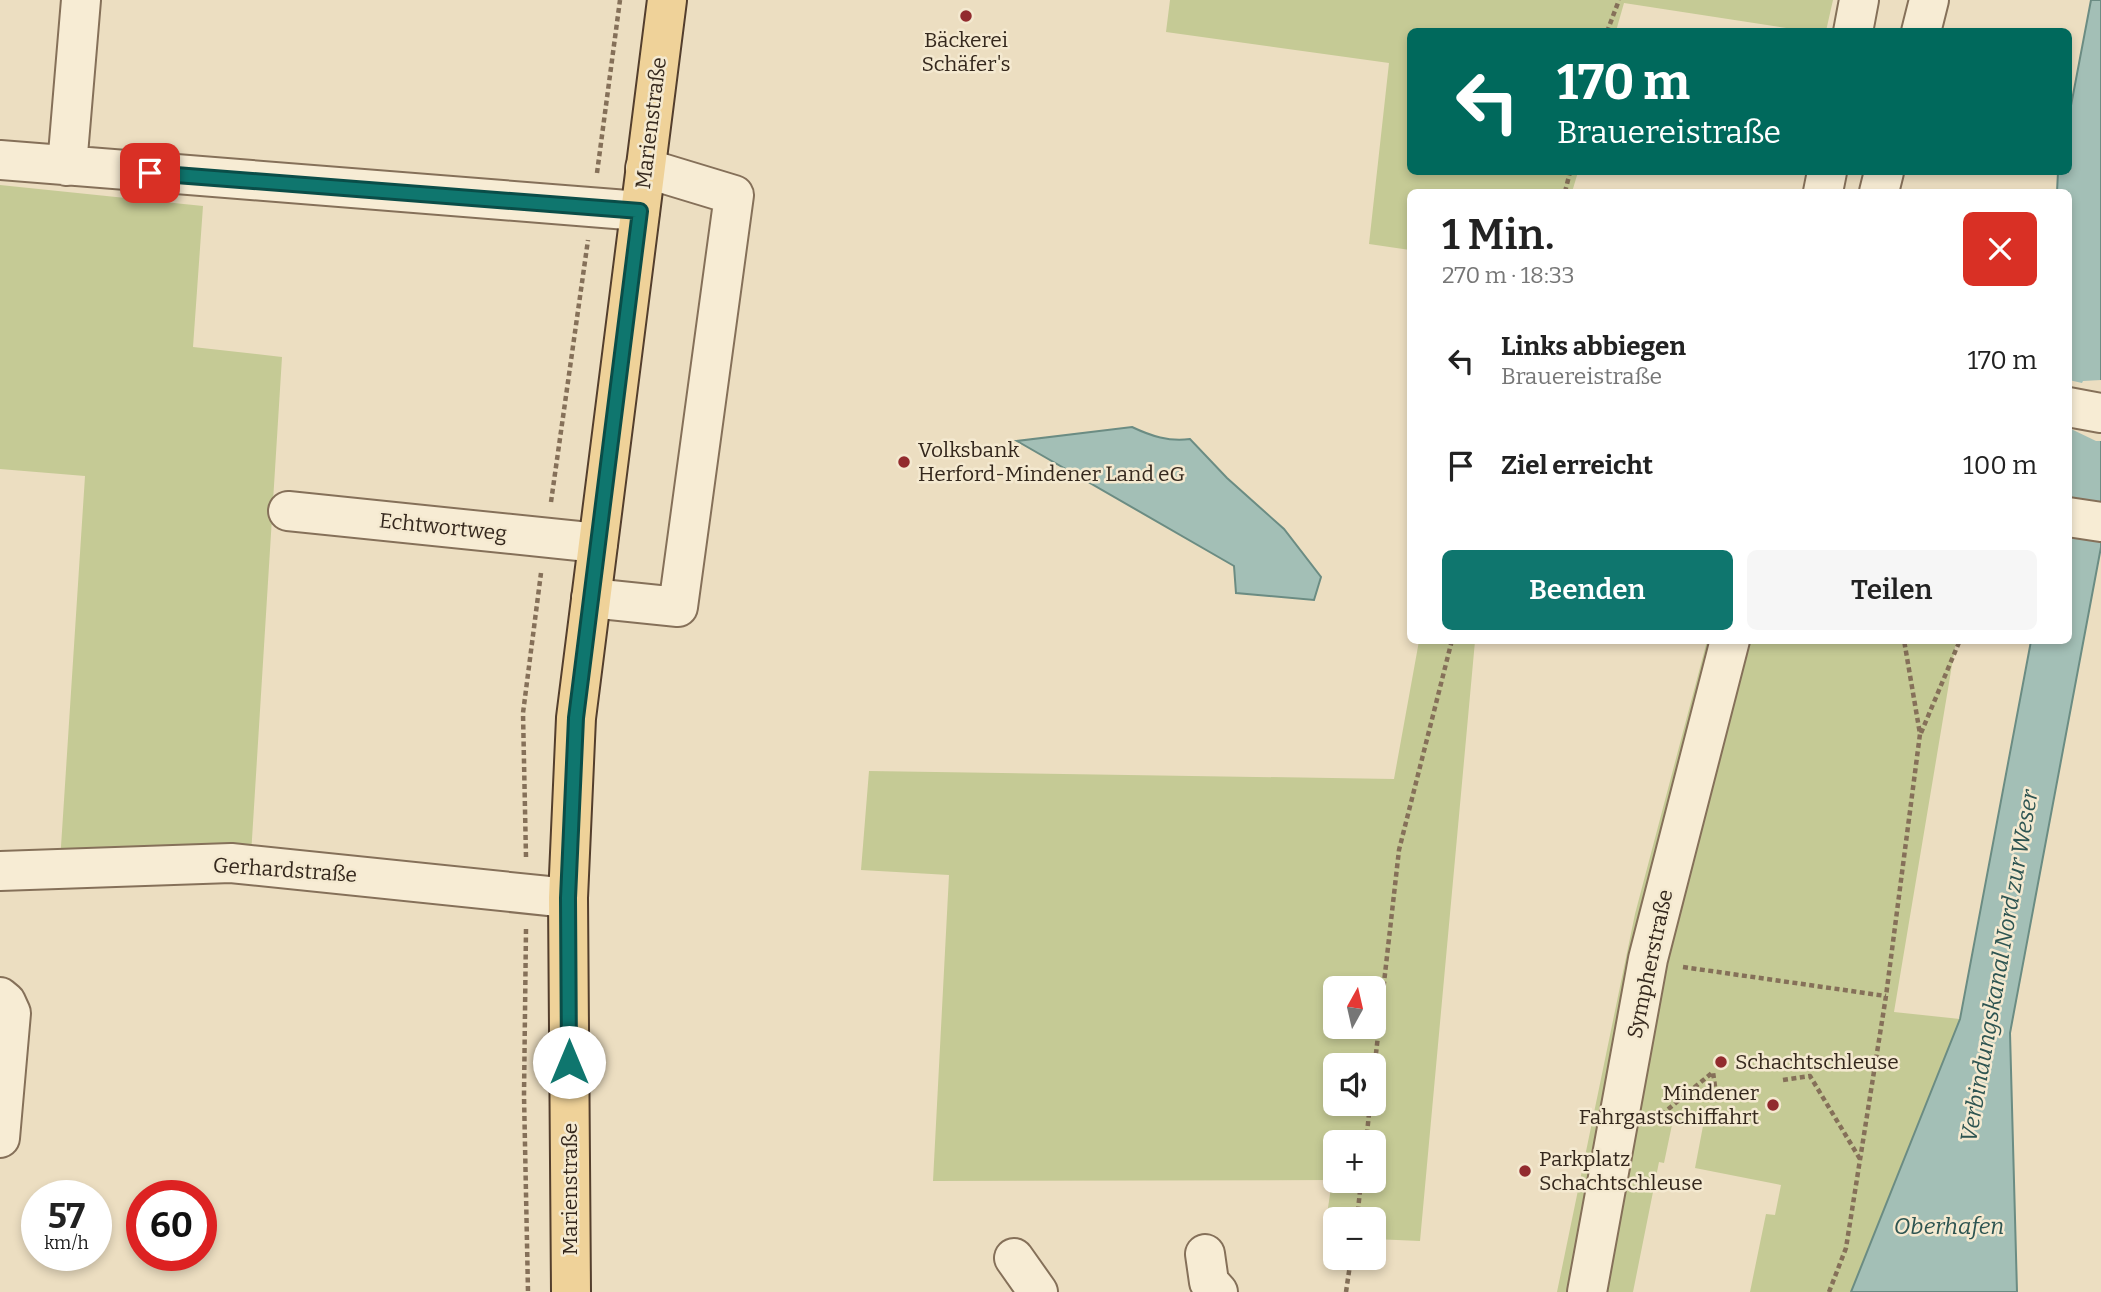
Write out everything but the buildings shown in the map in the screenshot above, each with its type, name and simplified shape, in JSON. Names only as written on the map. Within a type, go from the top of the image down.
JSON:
[{"type":"main road","name":"Marienstraße","points":[[570,1292],[568,898],[576,718],[667,0]]},
{"type":"street","points":[[67,166],[82,0]]},
{"type":"street","points":[[1854,28],[1859,0]]},
{"type":"street","points":[[1922,28],[1929,0]]},
{"type":"street","points":[[0,160],[640,211]]},
{"type":"street","points":[[591,598],[678,607],[734,195],[645,168]]},
{"type":"street","points":[[2072,408],[2101,413]]},
{"type":"street","name":"Echtwortweg","points":[[288,511],[598,543]]},
{"type":"street","points":[[2072,518],[2101,522]]},
{"type":"street","name":"Sympherstraße","points":[[1587,1292],[1648,959],[1729,644]]},
{"type":"street","name":"Gerhardstraße","points":[[0,871],[231,863],[568,898]]},
{"type":"street","points":[[0,997],[6,1002],[11,1013],[0,1138]]},
{"type":"street","points":[[1205,1254],[1209,1282],[1218,1292]]},
{"type":"street","points":[[1014,1258],[1038,1292]]},
{"type":"path","points":[[1608,28],[1619,0]]},
{"type":"path","points":[[1376,1053],[1399,850],[1451,644]]},
{"type":"path","points":[[1905,644],[1920,734]]},
{"type":"path","points":[[1829,1292],[1846,1248],[1886,996],[1920,734],[1958,644]]},
{"type":"path","points":[[1648,959],[1672,965],[1886,996]]},
{"type":"path","points":[[1652,1122],[1713,1072],[1716,1094],[1681,1099]]},
{"type":"path","points":[[1783,1080],[1810,1076],[1860,1159]]},
{"type":"path","points":[[1346,1292],[1350,1270]]},
{"type":"green space","points":[[1170,0],[1833,0],[1827,28],[1786,28],[1624,3],[1617,28],[1407,28],[1407,175],[1577,175],[1573,189],[1407,189],[1407,250],[1369,244],[1389,63],[1166,32]]},
{"type":"green space","points":[[0,185],[203,206],[193,347],[282,357],[251,855],[60,862],[85,476],[0,469]]},
{"type":"green space","points":[[1418,644],[1475,644],[1420,1241],[1386,1240],[1386,1207],[1328,1207],[1330,1193],[1386,1193],[1386,1130],[1323,1130],[1323,1180],[933,1181],[949,875],[861,870],[869,771],[1394,779]]},
{"type":"green space","points":[[1706,644],[1955,644],[1894,1012],[1960,1019],[1851,1292],[1750,1292],[1766,1214],[1775,1215],[1781,1185],[1695,1168],[1703,1126],[1673,1120],[1664,1163],[1659,1162],[1633,1292],[1557,1292],[1635,914]]},
{"type":"water","points":[[2091,0],[2101,0],[2101,547],[2010,1033],[2017,1292],[1851,1292],[1960,1019],[2030,644],[2072,644],[2072,189],[2057,189],[2058,175],[2072,175],[2072,100]]},
{"type":"water","points":[[1132,427],[1160,438],[1190,439],[1227,478],[1284,529],[1321,577],[1314,600],[1236,593],[1234,566],[1017,441]]},
{"type":"pier","points":[[2101,380],[2101,441],[2072,429],[2072,381],[2082,383]]},
{"type":"place","name":"Bäckerei Schäfer's","points":[[966,16]]},
{"type":"place","name":"Volksbank Herford-Mindener Land eG","points":[[904,462]]},
{"type":"place","name":"Schachtschleuse","points":[[1721,1062]]},
{"type":"place","name":"Mindener Fahrgastschiffahrt","points":[[1773,1105]]},
{"type":"place","name":"Parkplatz Schachtschleuse","points":[[1525,1171]]},
{"type":"route","points":[[150,173],[640,211],[576,718],[568,898],[569,1062]]},
{"type":"water label","name":"Verbindungskanal Nord zur Weser","points":[[1999,966]]},
{"type":"water label","name":"Oberhafen","points":[[1949,1226]]}]
